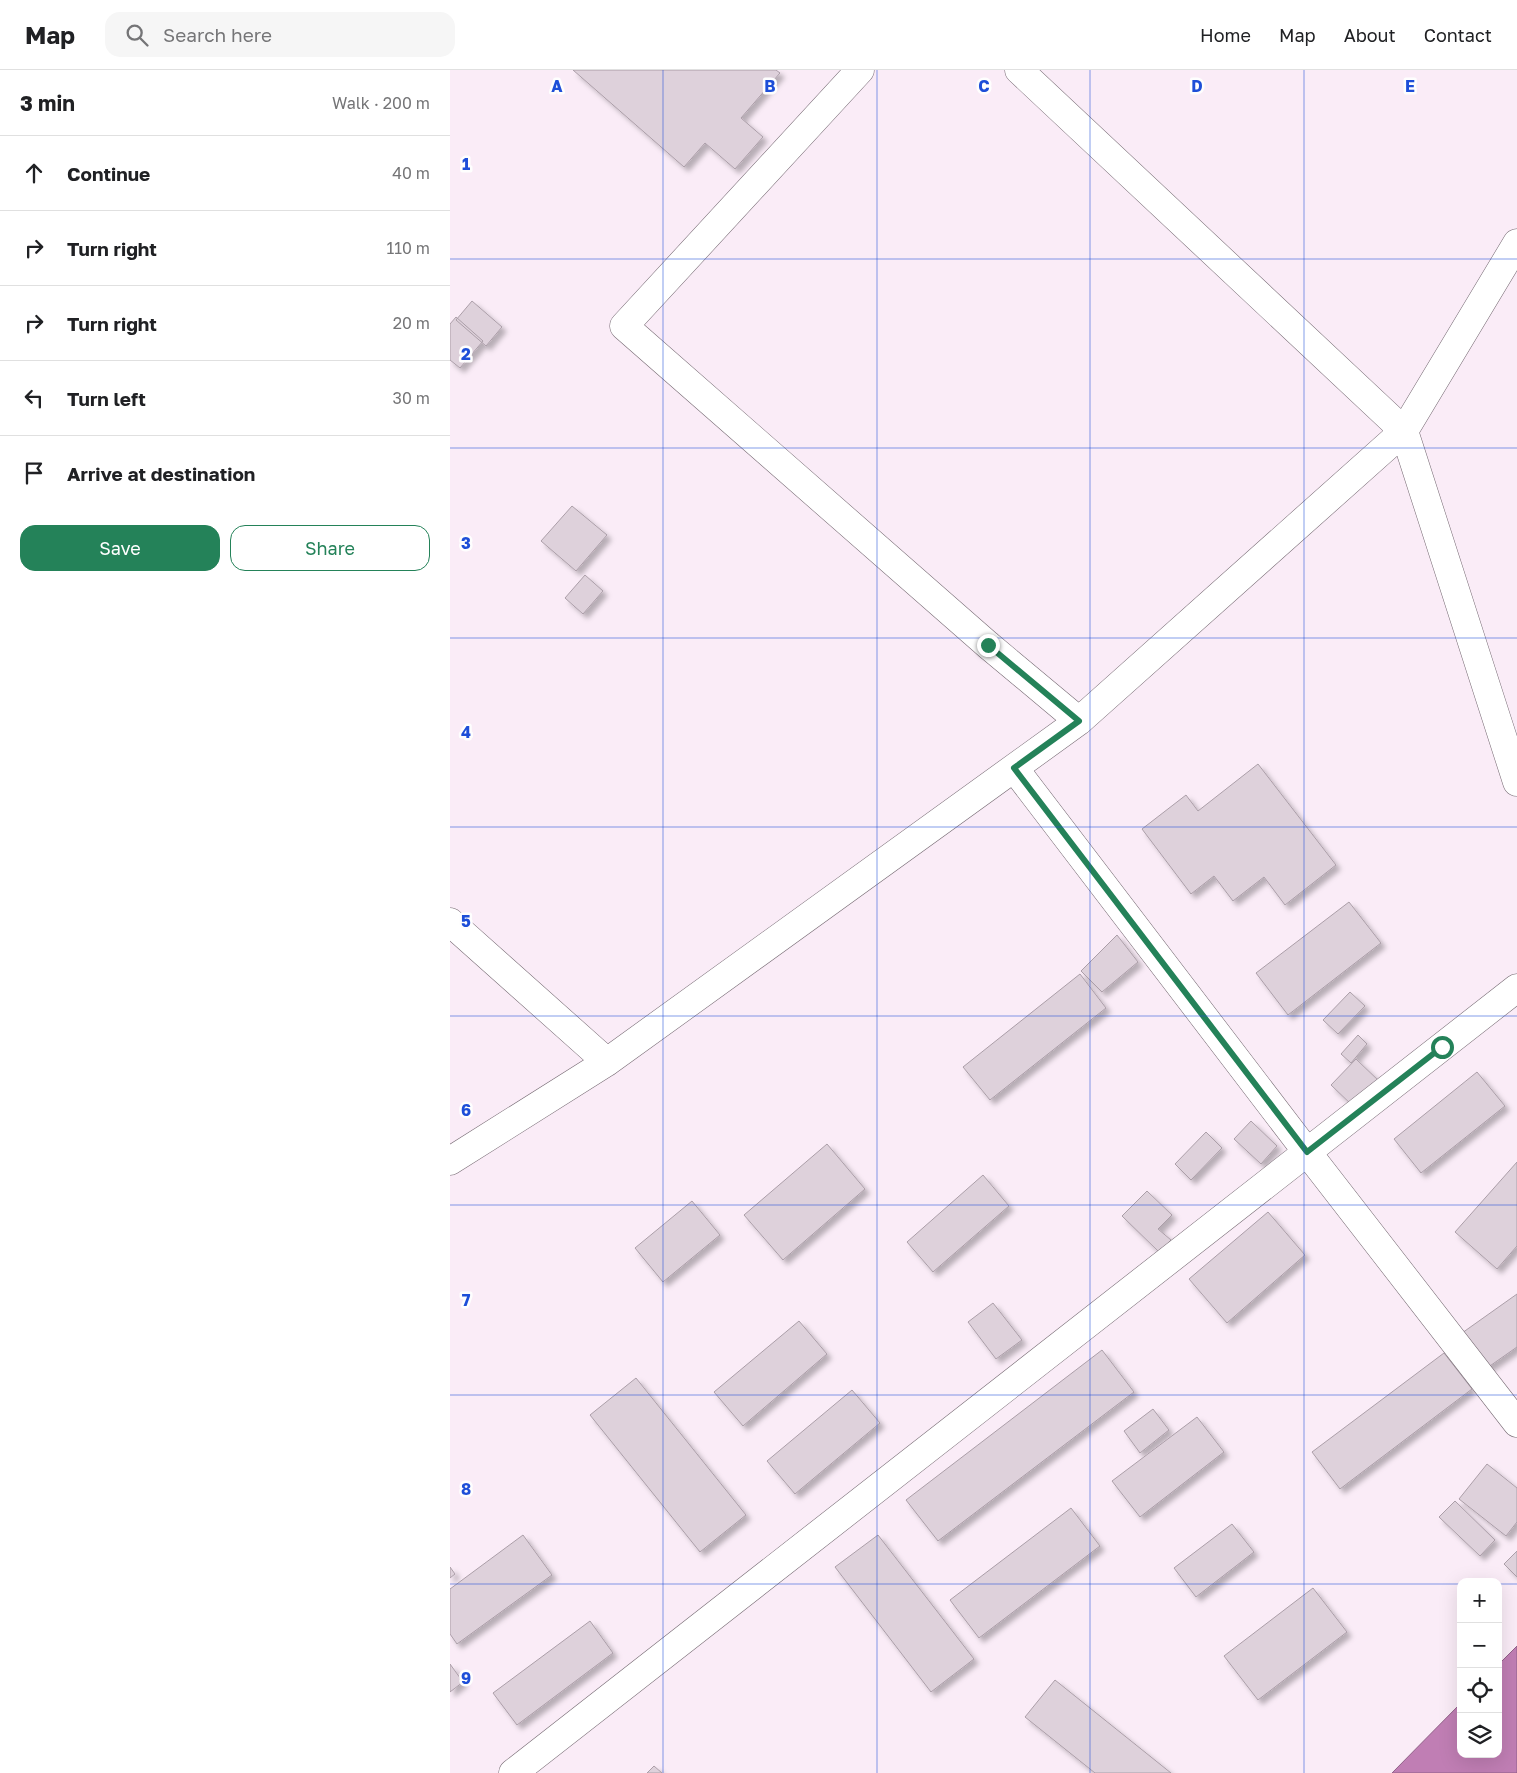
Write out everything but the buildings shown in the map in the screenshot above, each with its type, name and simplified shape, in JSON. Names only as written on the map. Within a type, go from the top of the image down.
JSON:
[{"type":"street","points":[[860,70],[624,326],[988,645],[1079,721]]},
{"type":"street","points":[[1018,70],[1404,430],[1517,782]]},
{"type":"street","points":[[450,1161],[607,1062],[1079,721],[1404,430],[1517,243]]},
{"type":"street","points":[[1014,768],[1517,1423]]},
{"type":"street","points":[[450,922],[607,1062]]},
{"type":"street","points":[[513,1773],[1517,988]]},
{"type":"shaded area","points":[[1517,1646],[1517,1773],[1392,1773],[1457,1707],[1457,1758],[1502,1758],[1502,1661]]},
{"type":"route","points":[[988,645],[1079,721],[1014,768],[1307,1152],[1442,1047]]}]
